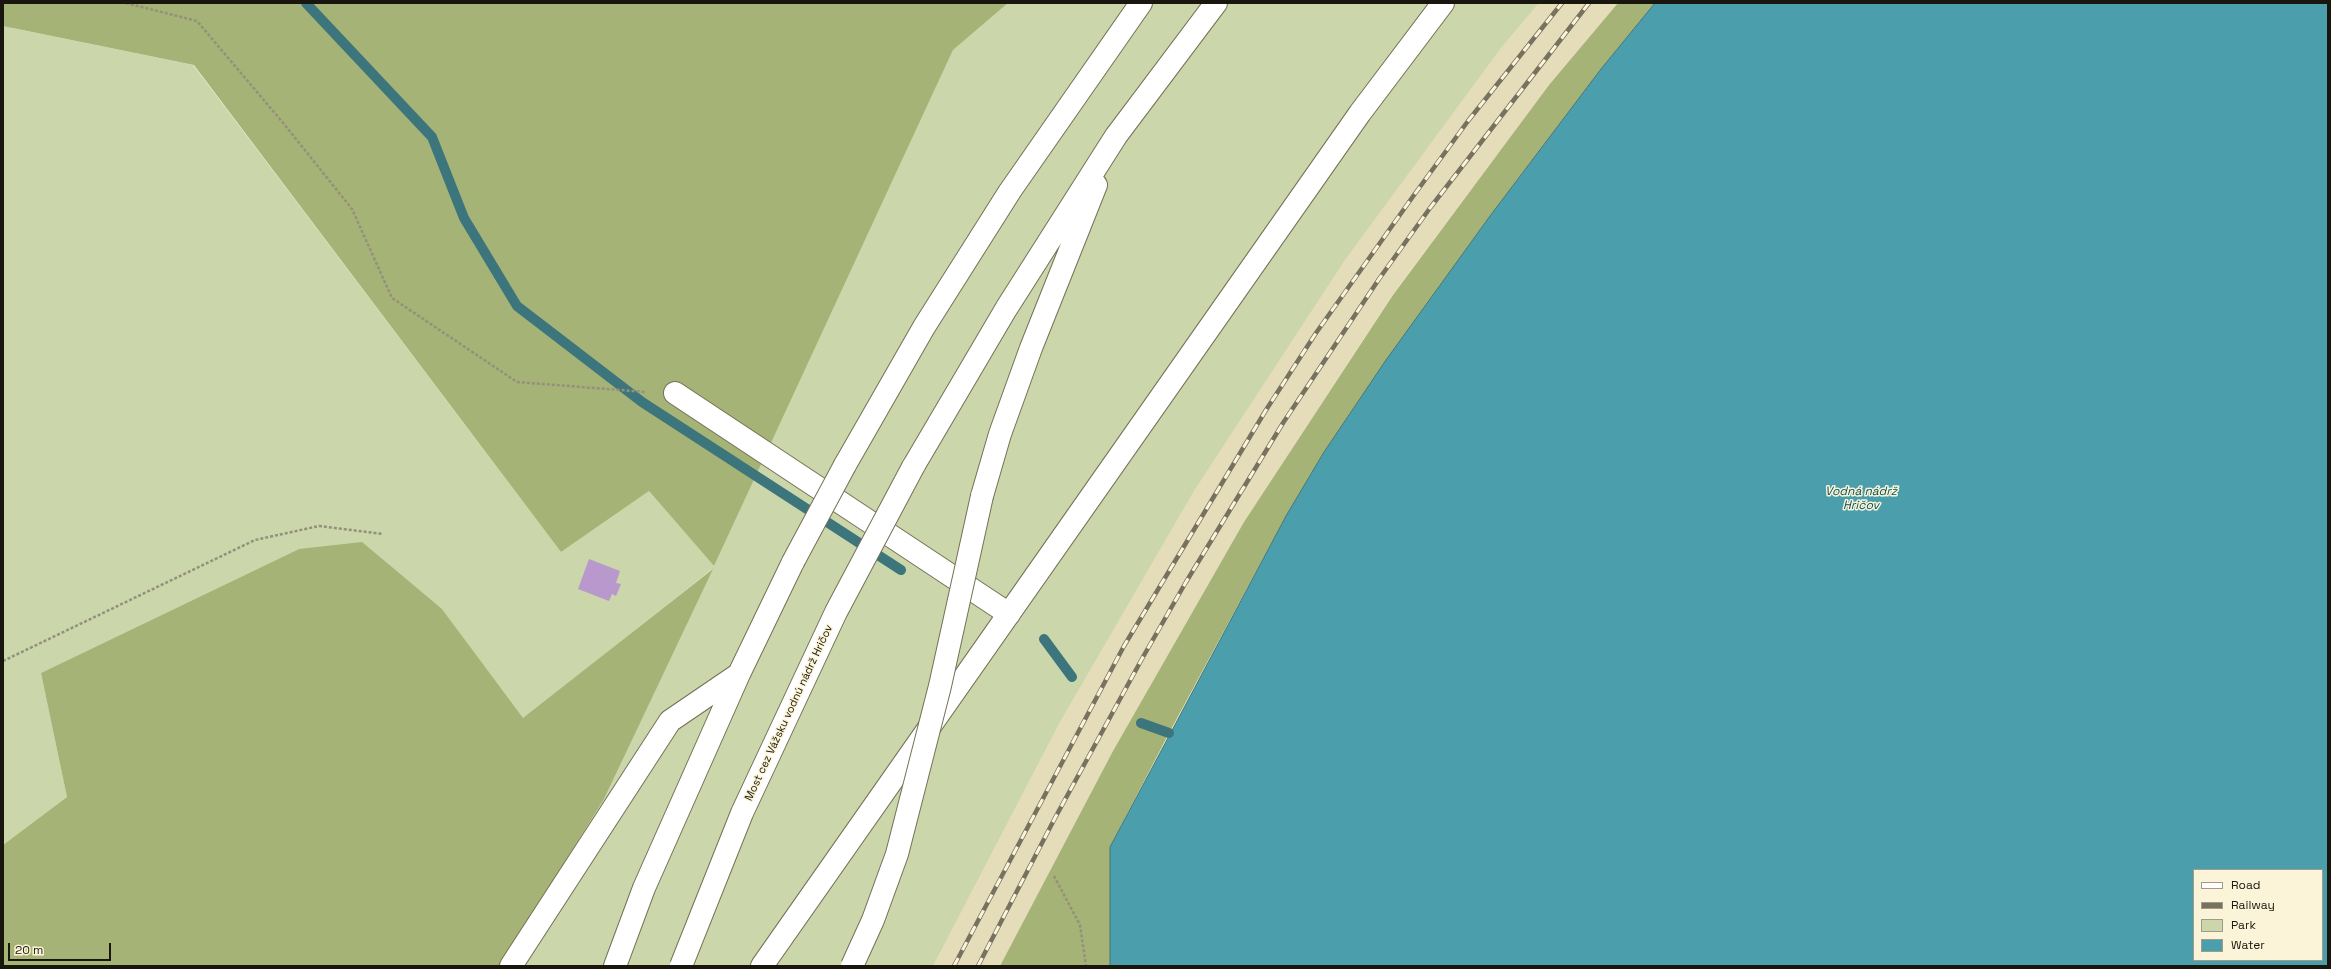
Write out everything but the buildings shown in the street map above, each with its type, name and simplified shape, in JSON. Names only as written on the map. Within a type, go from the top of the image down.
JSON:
[{"type":"main road","points":[[615,966],[644,888],[739,674],[793,562],[845,465],[924,327],[1010,190],[1141,3]]},
{"type":"main road","points":[[852,966],[873,920],[897,854],[940,686],[982,496],[1000,434],[1031,348],[1116,136],[1216,3]]},
{"type":"main road","points":[[762,966],[1360,113],[1443,3]]},
{"type":"main road","name":"Most cez Vážsku vodnú nádrž Hričov","points":[[681,966],[742,813],[836,612],[913,467],[1006,309],[1116,136]]},
{"type":"main road","points":[[675,393],[1009,614]]},
{"type":"main road","points":[[511,966],[670,721],[739,674]]},
{"type":"path","points":[[126,3],[197,21],[284,124],[352,209],[392,298],[517,382],[675,393]]},
{"type":"path","points":[[3,661],[255,540],[318,526],[382,534]]},
{"type":"path","points":[[1054,876],[1080,925],[1086,966]]},
{"type":"shaded area","points":[[1539,3],[1618,3],[1549,85],[1393,294],[1244,522],[1113,751],[1000,966],[933,966],[1060,722],[1194,491],[1345,260],[1501,48]]},
{"type":"green space","points":[[3,3],[12,28],[193,65],[561,552],[649,491],[714,566],[953,50],[1008,3],[1539,3],[1501,48],[1345,260],[1194,491],[1060,722],[933,966],[500,966],[604,799],[712,569],[523,719],[442,609],[299,549],[41,673],[67,797],[3,845]]},
{"type":"green space","points":[[3,3],[1008,3],[953,50],[714,566],[649,491],[561,552],[194,65],[3,26]]},
{"type":"green space","points":[[1618,3],[1655,3],[1601,69],[1490,216],[1386,360],[1324,452],[1286,516],[1169,733],[1110,847],[1110,966],[1000,966],[1113,751],[1244,522],[1393,295],[1549,85]]},
{"type":"green space","points":[[362,542],[442,609],[523,718],[713,569],[604,799],[500,966],[3,966],[3,845],[67,797],[41,673],[299,549]]},
{"type":"water","name":"Vodná nádrž Hričov","points":[[1655,3],[2328,3],[2328,966],[1110,966],[1110,847],[1286,516],[1324,452],[1386,360],[1490,216],[1601,69]]},
{"type":"waterway","points":[[306,3],[432,137],[464,218],[517,306],[642,402],[901,570]]},
{"type":"waterway","points":[[1044,639],[1072,677]]},
{"type":"waterway","points":[[1141,723],[1169,733]]},
{"type":"railway","points":[[954,966],[1124,646],[1266,410],[1316,333],[1414,195],[1468,121],[1562,3]]},
{"type":"railway","points":[[978,966],[1055,818],[1143,657],[1186,582],[1283,423],[1379,279],[1430,208],[1589,3]]}]
